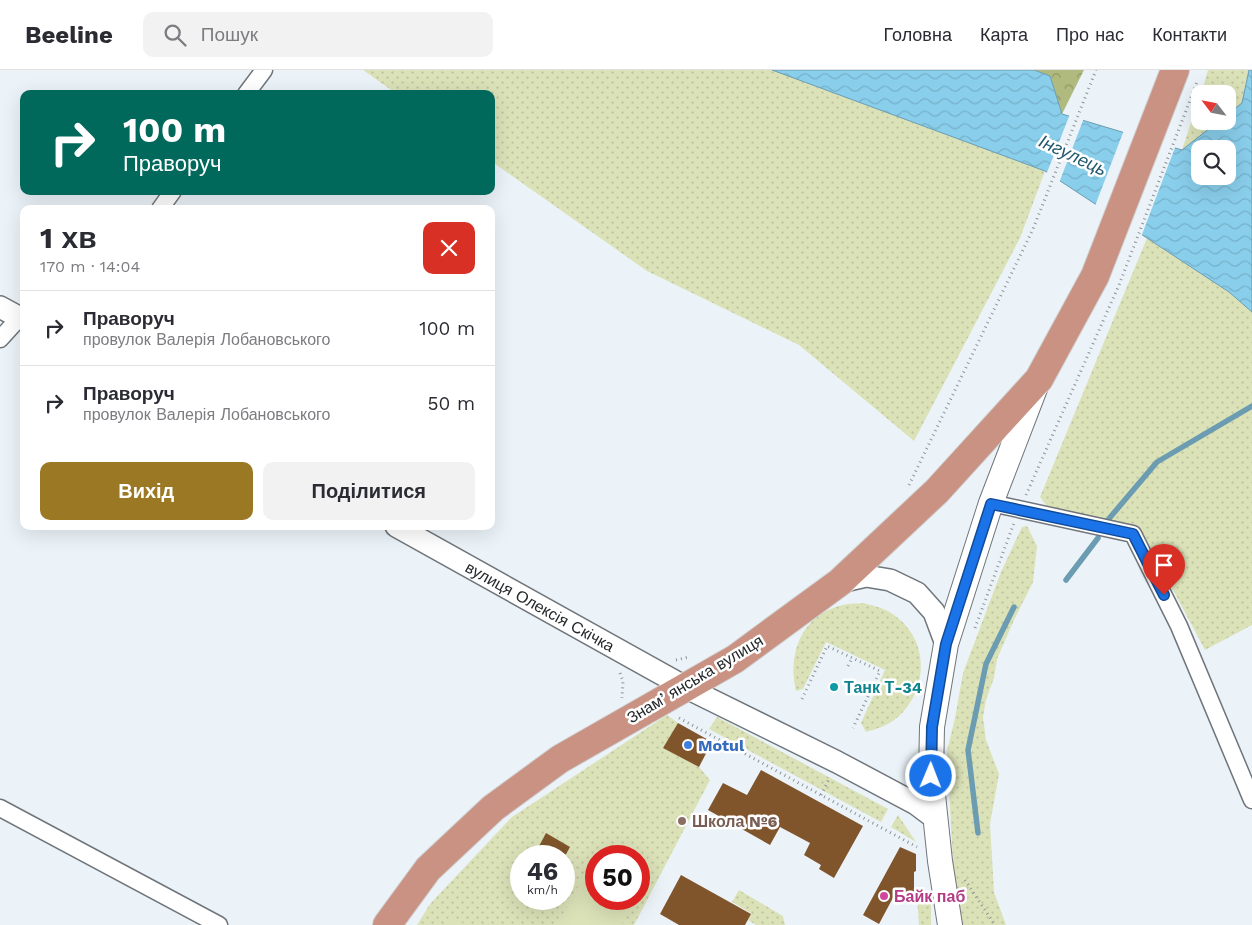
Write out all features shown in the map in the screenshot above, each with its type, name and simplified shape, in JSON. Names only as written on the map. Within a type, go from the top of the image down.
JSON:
[{"type":"highway","name":"Знамʼянська вулиця","points":[[387,925],[428,868],[493,808],[560,758],[734,659],[840,582],[937,491],[1039,380],[1107,281],[1180,81]]},
{"type":"main road","points":[[950,925],[931,776],[932,727],[946,644],[991,504],[1039,380]]},
{"type":"street","points":[[249,90],[264,70]]},
{"type":"street","points":[[0,307],[20,317]]},
{"type":"street","points":[[0,339],[20,320]]},
{"type":"street","points":[[991,504],[1133,534],[1179,626],[1252,800]]},
{"type":"street","name":"вулиця Олексія Скічка","points":[[403,530],[685,687],[881,785],[916,804],[936,819]]},
{"type":"street","points":[[840,582],[866,576],[890,580],[917,593],[934,612],[946,644]]},
{"type":"street","points":[[0,808],[219,925]]},
{"type":"path","points":[[906,490],[1033,229],[1096,70]]},
{"type":"path","points":[[974,630],[1107,281],[1180,81]]},
{"type":"path","points":[[802,699],[827,646],[880,671],[853,728]]},
{"type":"path","points":[[675,660],[697,656]]},
{"type":"path","points":[[848,666],[852,658]]},
{"type":"path","points":[[618,666],[623,681],[621,701]]},
{"type":"path","points":[[676,716],[921,849]]},
{"type":"path","points":[[821,795],[830,776]]},
{"type":"path","points":[[962,876],[995,925]]},
{"type":"green space","points":[[363,70],[772,70],[1045,171],[1020,238],[914,441],[799,345],[647,271],[495,164],[495,90],[391,90]]},
{"type":"green space","points":[[1034,70],[1084,70],[1062,114],[1050,76]]},
{"type":"green space","points":[[1208,70],[1249,70],[1242,103],[1236,108],[1236,85],[1204,85]]},
{"type":"green space","points":[[1191,122],[1191,130],[1208,130],[1195,140],[1191,140],[1191,143],[1182,150]]},
{"type":"green space","points":[[1147,238],[1229,292],[1252,312],[1252,625],[1205,650],[1139,526],[1048,508],[1040,497]]},
{"type":"green space","points":[[1027,526],[1037,546],[1033,582],[997,659],[994,678],[986,700],[983,717],[986,740],[999,774],[990,824],[994,892],[1006,925],[963,925],[953,864],[947,751],[963,673],[1001,572],[1022,527]]},
{"type":"green space","points":[[863,603],[890,612],[908,629],[916,641],[920,654],[921,668],[915,694],[908,706],[891,722],[866,732],[861,723],[885,670],[826,642],[803,689],[796,691],[794,677],[796,649],[808,626],[817,617],[829,610],[845,604]]},
{"type":"green space","points":[[667,715],[678,723],[664,748],[699,767],[710,780],[650,894],[650,845],[585,845],[585,910],[642,910],[634,925],[417,925],[430,904],[512,817]]},
{"type":"green space","points":[[717,717],[888,809],[881,822],[709,729]]},
{"type":"green space","points":[[898,815],[916,842],[891,827]]},
{"type":"green space","points":[[585,874],[585,910],[631,910],[622,925],[557,925],[565,910],[575,910],[575,893]]},
{"type":"green space","points":[[739,890],[783,916],[785,925],[756,925],[748,920],[751,913],[732,902]]},
{"type":"green space","points":[[917,897],[931,900],[931,925],[919,925]]},
{"type":"green space","points":[[450,915],[466,925],[444,925]]},
{"type":"water","name":"Інгулець","points":[[772,70],[1034,70],[1050,76],[1062,114],[1182,150],[1191,143],[1191,185],[1236,185],[1236,140],[1195,140],[1208,130],[1236,130],[1236,108],[1242,103],[1249,70],[1252,70],[1252,312],[1229,292],[1045,171]]},
{"type":"pier","points":[[1070,114],[1084,118],[1059,183],[1046,175]]},
{"type":"pier","points":[[1124,130],[1176,145],[1141,237],[1095,206]]},
{"type":"building","name":"Motul","points":[[678,723],[712,742],[699,767],[663,748]]},
{"type":"building","points":[[761,770],[863,826],[834,878],[819,869],[821,865],[804,855],[810,843],[780,827],[770,845],[708,810],[723,783],[747,795]]},
{"type":"building","points":[[546,833],[567,845],[540,845]]},
{"type":"building","name":"Байк паб","points":[[900,847],[916,854],[914,902],[904,902],[895,894],[879,924],[863,915]]},
{"type":"building","points":[[681,875],[751,914],[745,925],[679,925],[660,914]]},
{"type":"waterway","points":[[1107,521],[1157,462],[1252,406]]},
{"type":"waterway","points":[[1066,580],[1098,538]]},
{"type":"waterway","points":[[978,833],[968,750],[986,664],[1014,607]]},
{"type":"place","name":"Танк Т-34","points":[[834,687]]},
{"type":"place","name":"Motul","points":[[688,745]]},
{"type":"place","name":"Школа №6","points":[[682,821]]},
{"type":"place","name":"Байк паб","points":[[884,896]]},
{"type":"route","points":[[931,776],[932,727],[946,644],[991,504],[1133,534],[1164,595]]}]
